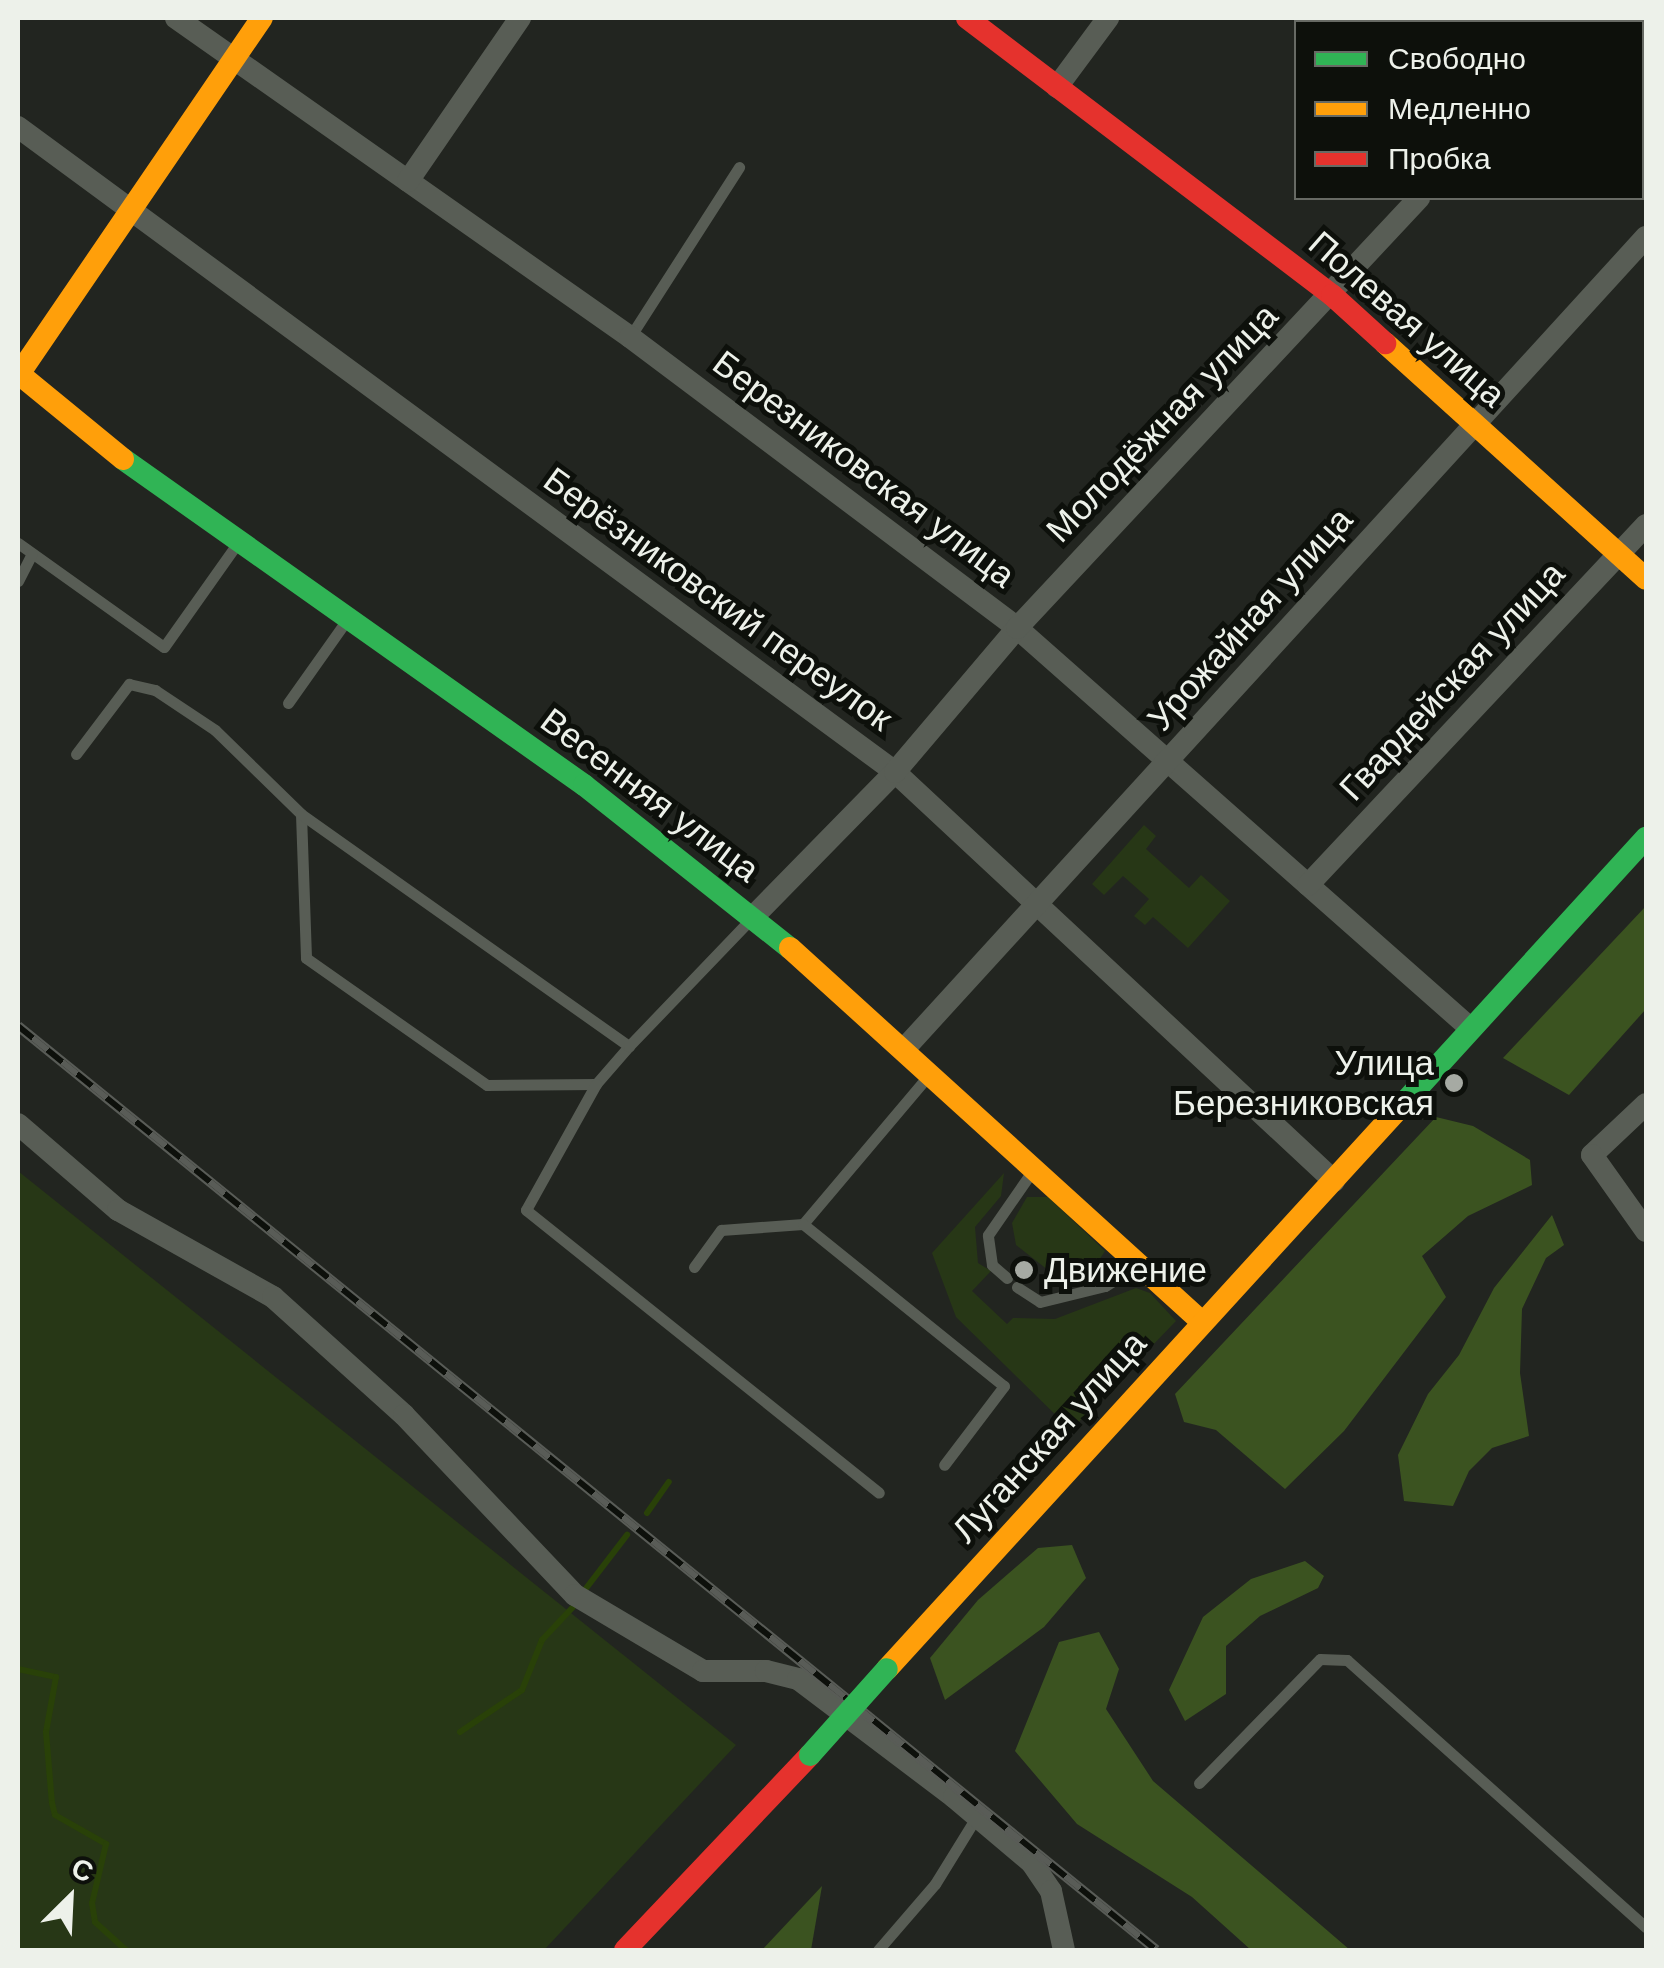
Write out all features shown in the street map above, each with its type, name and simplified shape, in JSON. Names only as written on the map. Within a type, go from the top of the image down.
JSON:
[{"type":"main road","points":[[18,373],[126,208],[184,136],[229,61],[262,18]]},
{"type":"main road","name":"Полевая улица","points":[[967,18],[1332,295],[1646,578]]},
{"type":"main road","name":"Весенняя улица","points":[[18,373],[237,544],[584,785],[753,917],[906,1047],[1034,1170],[1201,1321]]},
{"type":"main road","name":"Луганская улица","points":[[625,1950],[810,1755],[1201,1321],[1646,838]]},
{"type":"street","name":"Березниковская улица","points":[[176,18],[229,61],[630,337],[1017,628],[1470,1028]]},
{"type":"street","points":[[408,181],[520,18]]},
{"type":"street","points":[[1057,88],[1108,18]]},
{"type":"street","name":"Берёзниковский переулок","points":[[18,127],[895,772],[1036,909],[1334,1181]]},
{"type":"street","name":"Молодёжная улица","points":[[753,917],[895,772],[1017,628],[1417,200]]},
{"type":"street","name":"Урожайная улица","points":[[906,1047],[1646,237]]},
{"type":"street","name":"Гвардейская улица","points":[[1308,885],[1646,524]]},
{"type":"street","points":[[1646,1104],[1592,1155],[1646,1231]]},
{"type":"street","points":[[18,1124],[118,1210],[273,1296],[404,1415],[575,1595],[703,1672],[766,1671],[798,1680],[977,1816],[1032,1864],[1051,1890],[1064,1950]]},
{"type":"lane","points":[[630,337],[739,167]]},
{"type":"lane","points":[[18,544],[164,647],[237,544]]},
{"type":"lane","points":[[18,581],[32,554]]},
{"type":"lane","points":[[288,703],[346,621]]},
{"type":"lane","points":[[76,754],[129,684],[155,690],[214,730],[301,814],[629,1046]]},
{"type":"lane","points":[[301,814],[306,958],[487,1085],[596,1084]]},
{"type":"lane","points":[[753,917],[596,1084],[526,1210],[878,1494]]},
{"type":"lane","points":[[803,1224],[932,1072]]},
{"type":"lane","points":[[1006,1278],[992,1265],[988,1235],[1034,1170]]},
{"type":"lane","points":[[694,1267],[722,1230],[803,1224],[1004,1386],[944,1465]]},
{"type":"lane","points":[[1017,1287],[1040,1302],[1105,1286],[1139,1265]]},
{"type":"lane","points":[[1199,1783],[1320,1659],[1347,1660],[1646,1927]]},
{"type":"lane","points":[[878,1950],[935,1884],[977,1816]]},
{"type":"green space","points":[[1144,825],[1156,836],[1146,849],[1189,888],[1201,875],[1230,901],[1188,948],[1153,917],[1145,925],[1134,916],[1149,899],[1123,876],[1104,895],[1092,884]]},
{"type":"green space","points":[[1646,906],[1646,1009],[1569,1095],[1503,1058]]},
{"type":"green space","points":[[1436,1117],[1473,1126],[1530,1160],[1532,1185],[1468,1216],[1422,1256],[1446,1297],[1344,1431],[1285,1489],[1216,1430],[1184,1422],[1175,1394]]},
{"type":"green space","points":[[18,1171],[736,1745],[544,1950],[18,1950]]},
{"type":"green space","points":[[1004,1173],[1001,1196],[975,1227],[978,1263],[991,1271],[972,1291],[1007,1324],[1013,1318],[1055,1319],[1136,1288],[1150,1293],[1176,1321],[1071,1430],[956,1317],[932,1253]]},
{"type":"green space","points":[[1027,1197],[1048,1197],[1105,1251],[1087,1279],[1067,1285],[1016,1245],[1012,1223]]},
{"type":"green space","points":[[1552,1215],[1564,1245],[1546,1258],[1522,1309],[1520,1373],[1529,1436],[1492,1448],[1469,1471],[1453,1506],[1404,1501],[1398,1455],[1428,1394],[1459,1355],[1494,1288]]},
{"type":"green space","points":[[1072,1545],[1086,1578],[1044,1627],[945,1700],[930,1658],[978,1600],[1038,1548]]},
{"type":"green space","points":[[1305,1561],[1324,1576],[1318,1588],[1260,1616],[1226,1646],[1226,1694],[1185,1721],[1169,1690],[1203,1617],[1251,1579]]},
{"type":"green space","points":[[1099,1632],[1119,1669],[1106,1709],[1153,1781],[1350,1950],[1251,1950],[1192,1897],[1077,1824],[1015,1751],[1059,1642]]},
{"type":"green space","points":[[822,1886],[811,1950],[762,1950]]},
{"type":"waterway","points":[[647,1513],[669,1482]]},
{"type":"waterway","points":[[584,1591],[627,1535]]},
{"type":"waterway","points":[[460,1732],[522,1690],[542,1640],[573,1607]]},
{"type":"waterway","points":[[18,1669],[56,1677],[46,1732],[55,1815],[106,1844],[92,1903],[95,1922],[126,1950]]},
{"type":"railway","points":[[18,1026],[1156,1950]]},
{"type":"traffic: fast","points":[[123,459],[584,785],[790,948]]},
{"type":"traffic: fast","points":[[1402,1105],[1646,838]]},
{"type":"traffic: fast","points":[[810,1755],[887,1669]]},
{"type":"traffic: slow","points":[[123,459],[19,374],[262,18]]},
{"type":"traffic: slow","points":[[1385,343],[1646,579]]},
{"type":"traffic: slow","points":[[790,948],[1201,1321]]},
{"type":"traffic: slow","points":[[887,1669],[1402,1105]]},
{"type":"traffic: jam","points":[[967,18],[1332,295],[1385,343]]},
{"type":"traffic: jam","points":[[625,1950],[810,1755]]},
{"type":"place","name":"Улица Березниковская","points":[[1454,1083]]},
{"type":"place","name":"Движение","points":[[1024,1270]]}]
